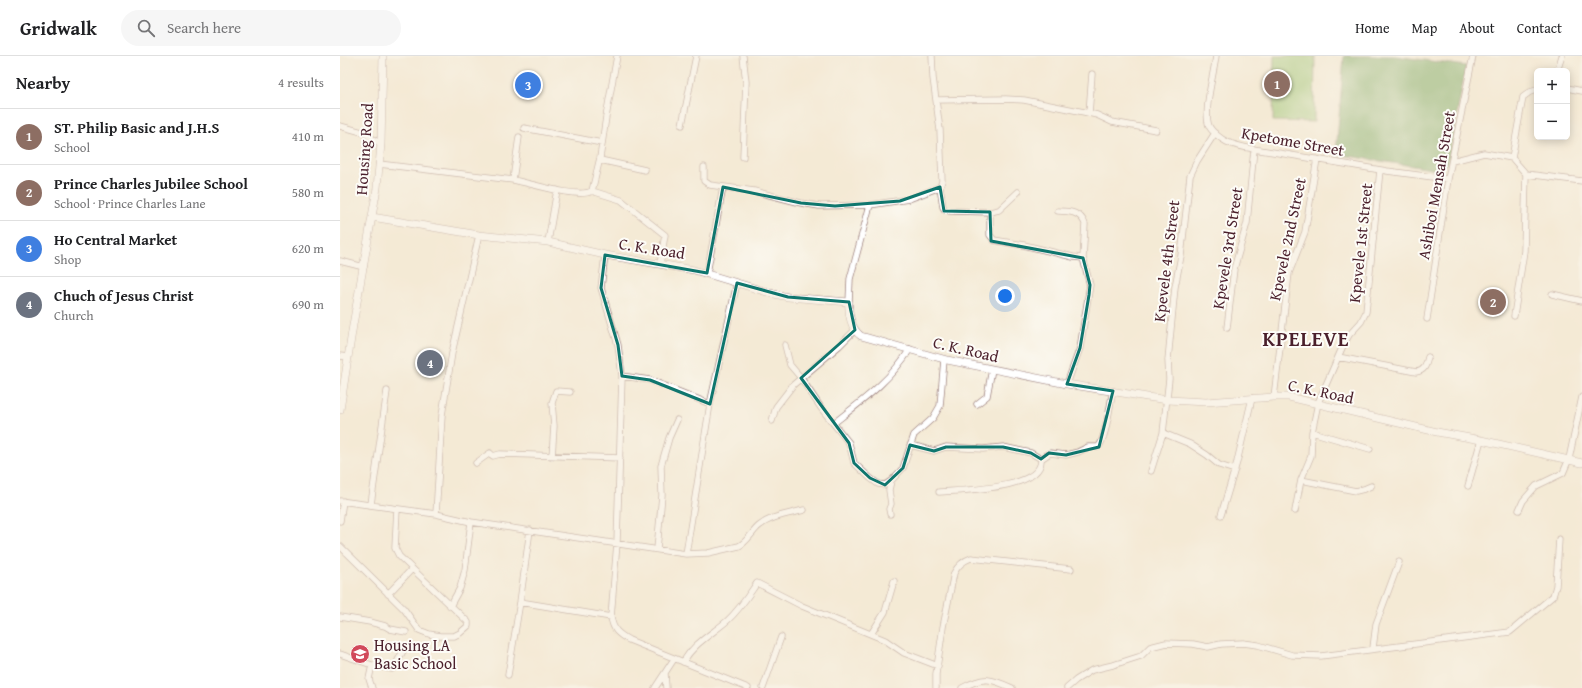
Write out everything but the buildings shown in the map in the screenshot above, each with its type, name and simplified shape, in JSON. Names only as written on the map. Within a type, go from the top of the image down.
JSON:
[{"type":"street","name":"Housing Road","points":[[340,409],[342,382],[348,356],[377,188],[381,144],[383,56]]},
{"type":"street","points":[[592,191],[600,160],[617,56]]},
{"type":"street","points":[[682,125],[696,56]]},
{"type":"street","points":[[743,56],[746,82],[743,157]]},
{"type":"street","points":[[932,56],[940,130],[942,181],[940,187],[943,207],[947,210],[990,212],[1001,209],[1018,192]]},
{"type":"street","points":[[1214,133],[1209,124],[1207,114],[1216,56]]},
{"type":"street","name":"Ashiboi Mensah Street","points":[[1427,319],[1448,179],[1473,56]]},
{"type":"street","points":[[1558,68],[1562,56]]},
{"type":"street","points":[[1089,113],[1092,74]]},
{"type":"street","points":[[1570,89],[1582,91]]},
{"type":"street","points":[[1512,158],[1523,97],[1534,91]]},
{"type":"street","points":[[936,100],[1024,100],[1089,113],[1112,122],[1156,130]]},
{"type":"street","points":[[340,126],[362,132],[381,144]]},
{"type":"street","points":[[524,128],[602,142]]},
{"type":"street","name":"Kpetome Street","points":[[1214,133],[1226,142],[1240,147],[1380,170],[1448,179]]},
{"type":"street","name":"Kpevele 4th Street","points":[[1151,471],[1163,433],[1169,379],[1168,360],[1175,287],[1181,256],[1190,176],[1196,161],[1214,133]]},
{"type":"street","points":[[513,180],[519,137]]},
{"type":"street","name":"Kpevele 3rd Street","points":[[1228,328],[1234,269],[1247,223],[1254,149]]},
{"type":"street","points":[[1452,161],[1484,153],[1512,158],[1526,174],[1582,181]]},
{"type":"street","name":"Kpevele 2nd Street","points":[[1274,397],[1289,273],[1305,232],[1317,159]]},
{"type":"street","points":[[600,160],[645,170]]},
{"type":"street","points":[[379,164],[513,180],[583,194],[592,191],[621,200],[664,234],[660,264]]},
{"type":"street","points":[[704,167],[703,179],[705,184],[754,191],[819,206],[870,205],[909,199],[940,187]]},
{"type":"street","name":"Kpevele 1st Street","points":[[1295,511],[1301,480],[1311,456],[1312,432],[1318,403],[1349,335],[1361,322],[1366,312],[1380,170]]},
{"type":"street","points":[[1514,316],[1524,251],[1526,174]]},
{"type":"street","points":[[707,273],[724,187]]},
{"type":"street","points":[[548,242],[557,190]]},
{"type":"street","points":[[772,421],[776,406],[793,385],[855,330],[850,317],[850,279],[870,205]]},
{"type":"street","points":[[1058,211],[1078,214],[1084,220],[1083,258],[1090,285],[1080,348],[1067,384]]},
{"type":"street","points":[[990,212],[990,235],[994,240],[1083,258]]},
{"type":"street","name":"C. K. Road","points":[[372,217],[479,235],[548,242],[605,255],[682,267],[788,297],[849,302]]},
{"type":"street","points":[[436,514],[442,414],[453,346],[479,235]]},
{"type":"street","points":[[605,255],[601,288],[618,346],[622,376],[617,542],[611,617],[612,626],[621,636],[735,686],[748,688]]},
{"type":"street","points":[[340,261],[364,267]]},
{"type":"street","points":[[686,554],[710,404],[737,283]]},
{"type":"street","points":[[1552,294],[1582,301]]},
{"type":"street","name":"C. K. Road","points":[[855,330],[864,338],[910,349],[944,360],[1067,384],[1166,400],[1206,402],[1252,398],[1289,397],[1437,432],[1582,462]]},
{"type":"street","points":[[785,345],[789,362],[821,408],[849,443],[854,463],[859,469],[878,484],[885,485],[891,481],[903,468],[914,434],[933,418],[940,406],[944,360]]},
{"type":"street","points":[[834,423],[890,377],[910,349]]},
{"type":"street","points":[[340,356],[348,356]]},
{"type":"street","points":[[1338,357],[1416,372],[1421,371],[1425,367],[1428,357]]},
{"type":"street","points":[[977,404],[987,396],[992,369]]},
{"type":"street","points":[[622,376],[650,380],[710,404]]},
{"type":"street","points":[[552,457],[554,426],[552,403],[556,390],[570,392]]},
{"type":"street","points":[[371,504],[387,391]]},
{"type":"street","points":[[939,492],[1004,486],[1030,476],[1037,471],[1040,466],[1041,459],[1050,453],[1066,455],[1088,447],[1099,447],[1106,427],[1112,391]]},
{"type":"street","points":[[1221,515],[1252,398]]},
{"type":"street","points":[[1518,510],[1526,497],[1536,486],[1563,473],[1569,459],[1582,398]]},
{"type":"street","points":[[657,549],[662,496],[661,466],[669,438],[677,420]]},
{"type":"street","points":[[1312,432],[1370,449]]},
{"type":"street","points":[[1163,433],[1190,444],[1219,465],[1234,470]]},
{"type":"street","points":[[1468,486],[1481,440]]},
{"type":"street","points":[[910,445],[934,451],[946,447],[983,449],[1003,447],[1031,452],[1041,459]]},
{"type":"street","points":[[476,463],[490,453],[493,456],[500,454],[552,457],[620,458]]},
{"type":"street","points":[[1301,480],[1356,491],[1372,486]]},
{"type":"street","points":[[890,514],[889,508],[891,504],[889,490],[891,481]]},
{"type":"street","points":[[340,521],[341,501],[371,504],[436,514],[471,522],[617,542],[686,554],[708,553],[739,546],[758,527],[770,518],[804,510]]},
{"type":"street","points":[[340,546],[404,609],[419,630],[440,636],[454,636],[460,633],[468,626],[468,622],[399,556],[395,548],[397,509]]},
{"type":"street","points":[[450,606],[460,588],[465,570],[471,522]]},
{"type":"street","points":[[508,676],[530,530]]},
{"type":"street","points":[[1068,688],[1076,680],[1092,670],[1141,656],[1150,647],[1166,643],[1193,644],[1208,647],[1221,644],[1244,643],[1258,645],[1292,655],[1321,656],[1373,648],[1510,632],[1553,596],[1556,586],[1559,539]]},
{"type":"street","points":[[936,688],[935,682],[943,627],[954,573],[958,566],[971,558],[1071,569]]},
{"type":"street","points":[[1373,648],[1376,624],[1399,562]]},
{"type":"street","points":[[388,594],[412,569]]},
{"type":"street","points":[[871,634],[885,612],[894,581]]},
{"type":"street","points":[[683,662],[695,645],[739,609],[757,583],[802,606],[885,640],[899,651],[938,666]]},
{"type":"street","points":[[520,602],[611,617]]},
{"type":"street","points":[[340,617],[370,622],[390,629],[406,632]]},
{"type":"street","points":[[763,688],[781,637]]},
{"type":"street","points":[[340,654],[372,665],[392,669],[396,666],[403,651]]},
{"type":"street","points":[[655,688],[674,659]]},
{"type":"street","points":[[372,665],[369,679],[372,688]]},
{"type":"street","points":[[665,674],[666,688]]},
{"type":"street","points":[[962,688],[975,681],[994,680],[1012,688]]},
{"type":"highlighted area","points":[[723,187],[801,203],[835,206],[900,201],[940,187],[944,211],[990,212],[991,241],[1083,258],[1090,285],[1089,295],[1080,348],[1067,384],[1113,391],[1099,447],[1066,455],[1049,453],[1041,459],[1031,453],[1003,447],[946,447],[934,451],[910,445],[903,468],[885,485],[870,478],[854,463],[849,443],[801,378],[855,330],[849,302],[788,297],[737,283],[710,404],[650,380],[622,376],[618,345],[601,288],[605,255],[707,273]]},
{"type":"green space","points":[[1274,56],[1315,56],[1314,122],[1273,121]]},
{"type":"green space","points":[[1344,56],[1395,56],[1466,66],[1448,163],[1438,170],[1336,154]]},
{"type":"place","name":"ST. Philip Basic and J.H.S","points":[[1277,84]]},
{"type":"place","name":"Ho Central Market","points":[[528,85]]},
{"type":"place","name":"Prince Charles Jubilee School","points":[[1493,302]]},
{"type":"place","name":"Chuch of Jesus Christ","points":[[430,363]]},
{"type":"place","name":"Housing LA Basic School","points":[[360,654]]},
{"type":"district","name":"KPELEVE","points":[[1306,338]]}]
